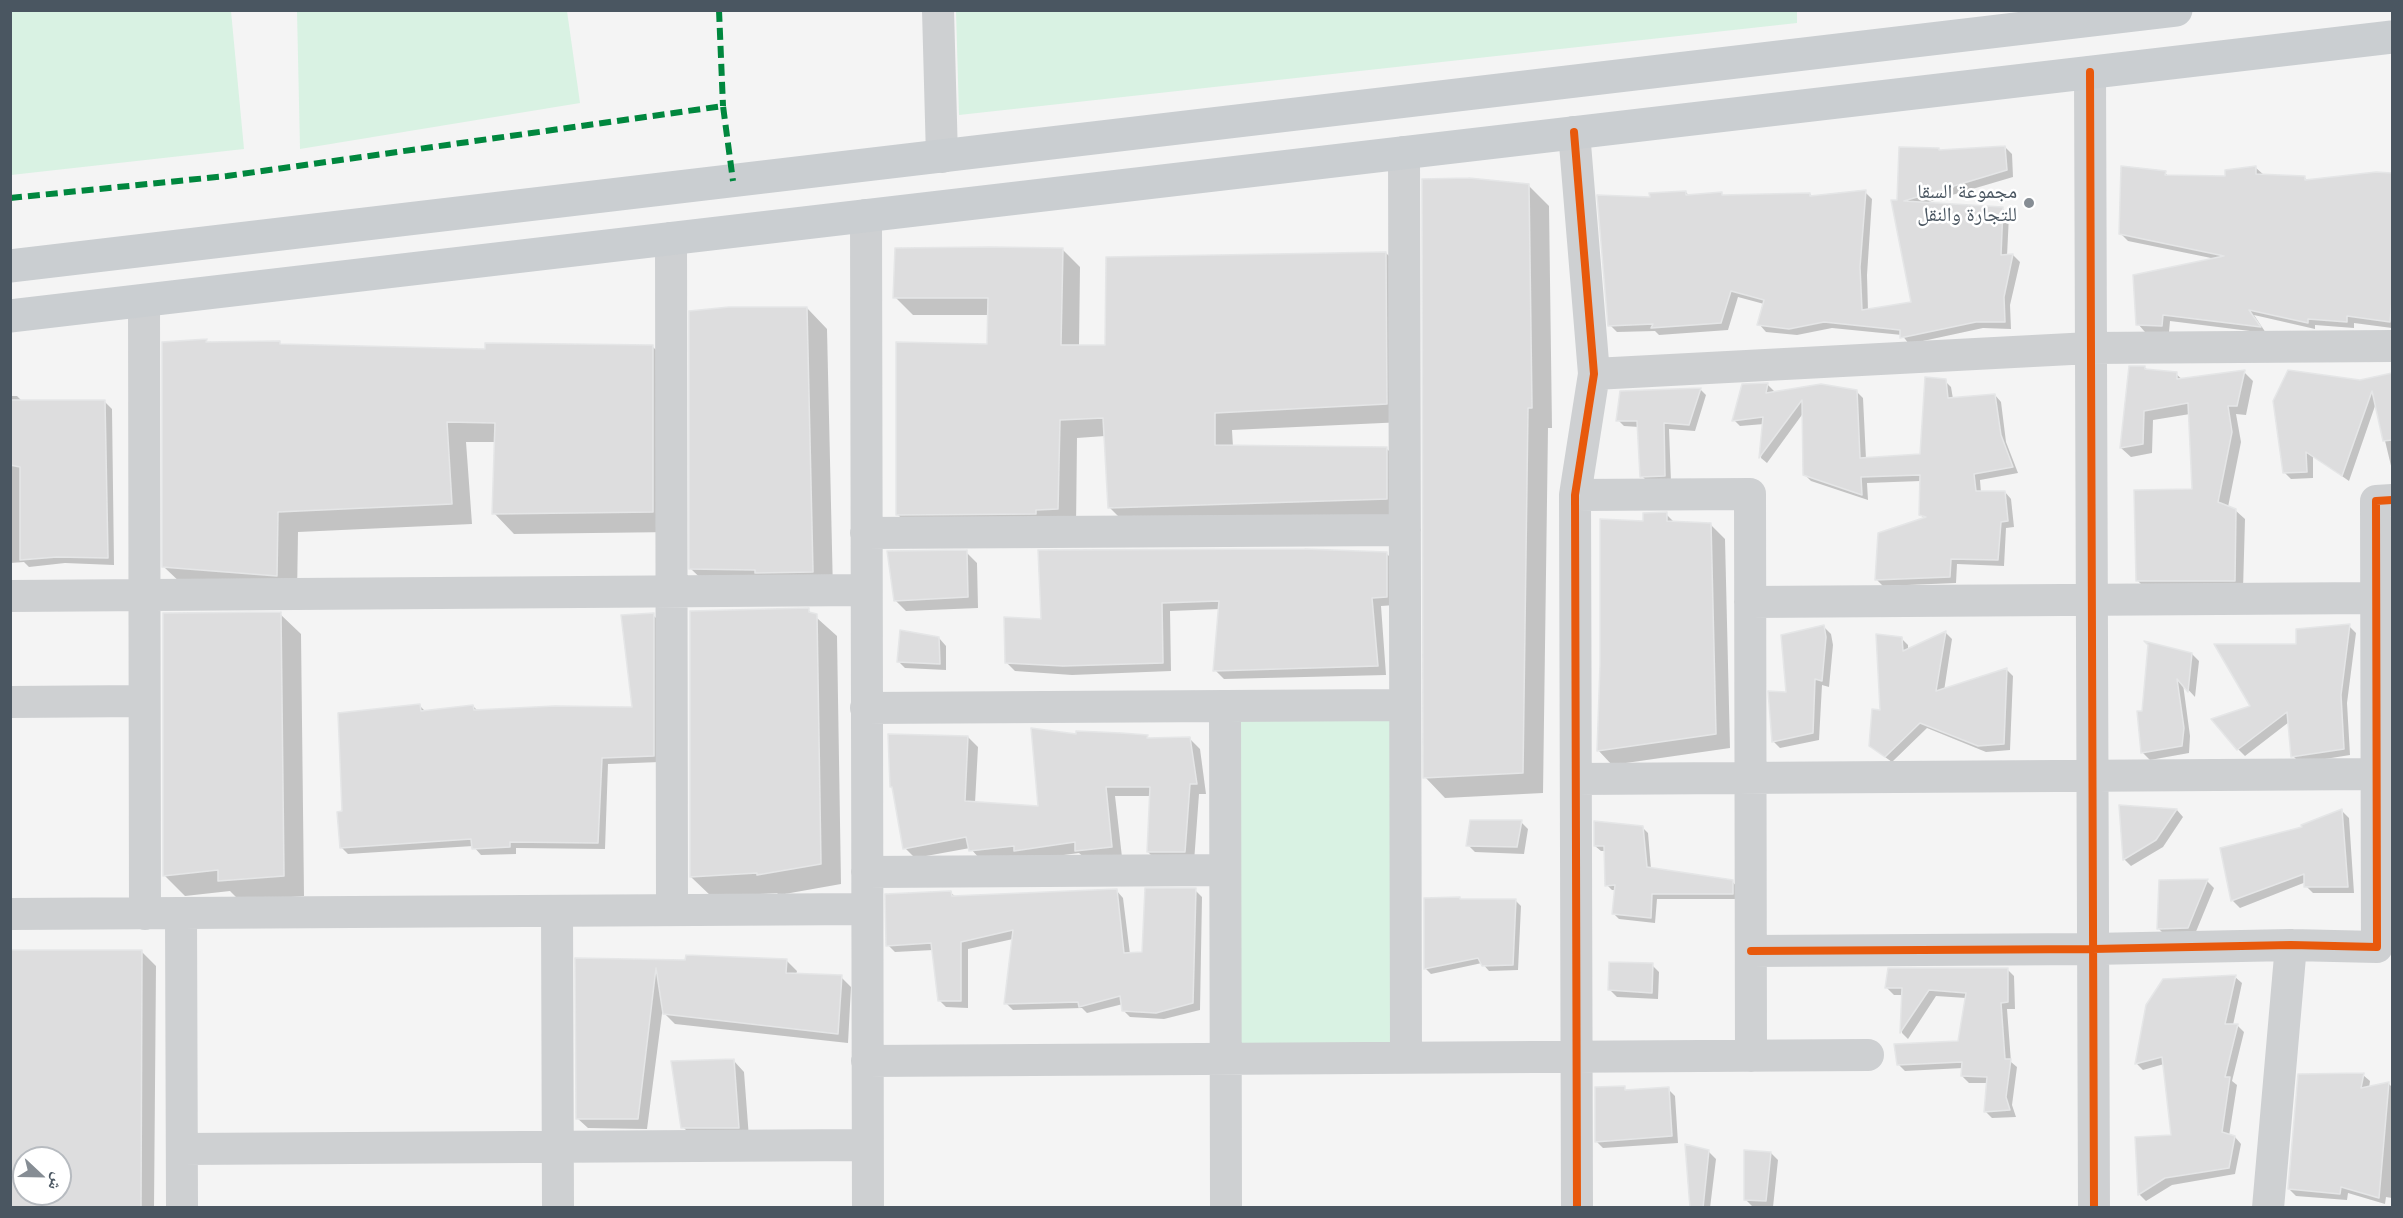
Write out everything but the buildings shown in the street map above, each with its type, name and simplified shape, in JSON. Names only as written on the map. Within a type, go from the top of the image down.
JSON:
[{"type":"main road","points":[[10,266],[2176,10]]},
{"type":"main road","points":[[10,316],[2392,37]]},
{"type":"street","points":[[938,10],[942,157]]},
{"type":"street","points":[[2090,72],[2094,1208]]},
{"type":"street","points":[[1574,132],[1594,374],[1575,495],[1577,1208]]},
{"type":"street","points":[[1404,152],[1406,1058]]},
{"type":"street","points":[[866,215],[868,1208]]},
{"type":"street","points":[[671,238],[672,910]]},
{"type":"street","points":[[144,300],[145,914]]},
{"type":"street","points":[[1594,374],[2090,348],[2392,346]]},
{"type":"street","points":[[1575,495],[1750,494],[1751,1056]]},
{"type":"street","points":[[1751,951],[2291,945],[2377,947],[2376,501],[2392,500]]},
{"type":"street","points":[[866,533],[1405,530]]},
{"type":"street","points":[[10,596],[866,591]]},
{"type":"street","points":[[1750,602],[2376,598]]},
{"type":"street","points":[[10,702],[144,701]]},
{"type":"street","points":[[866,708],[1405,705]]},
{"type":"street","points":[[1225,706],[1226,1208]]},
{"type":"street","points":[[1576,779],[2376,774]]},
{"type":"street","points":[[867,872],[1225,870]]},
{"type":"street","points":[[10,914],[867,909]]},
{"type":"street","points":[[557,911],[558,1208]]},
{"type":"street","points":[[181,913],[182,1208]]},
{"type":"street","points":[[2268,1208],[2291,945]]},
{"type":"street","points":[[867,1061],[1868,1055]]},
{"type":"street","points":[[182,1149],[867,1145]]},
{"type":"green space","points":[[10,11],[231,11],[244,149],[11,175]]},
{"type":"green space","points":[[297,11],[567,11],[580,103],[300,149]]},
{"type":"green space","points":[[956,11],[1797,11],[1797,23],[959,115]]},
{"type":"green space","points":[[1405,705],[1406,1058],[1226,1059],[1225,706]]},
{"type":"marked path","points":[[719,10],[723,106]]},
{"type":"marked path","points":[[10,198],[227,176],[723,106],[733,181]]},
{"type":"cycle path","points":[[2090,72],[2094,1208]]},
{"type":"cycle path","points":[[1574,132],[1594,374],[1575,495],[1577,1208]]},
{"type":"cycle path","points":[[1751,951],[2291,945],[2377,947],[2376,501],[2392,500]]},
{"type":"place","name":"مجموعة السقا للتجارة والنقل","points":[[2029,203]]}]
